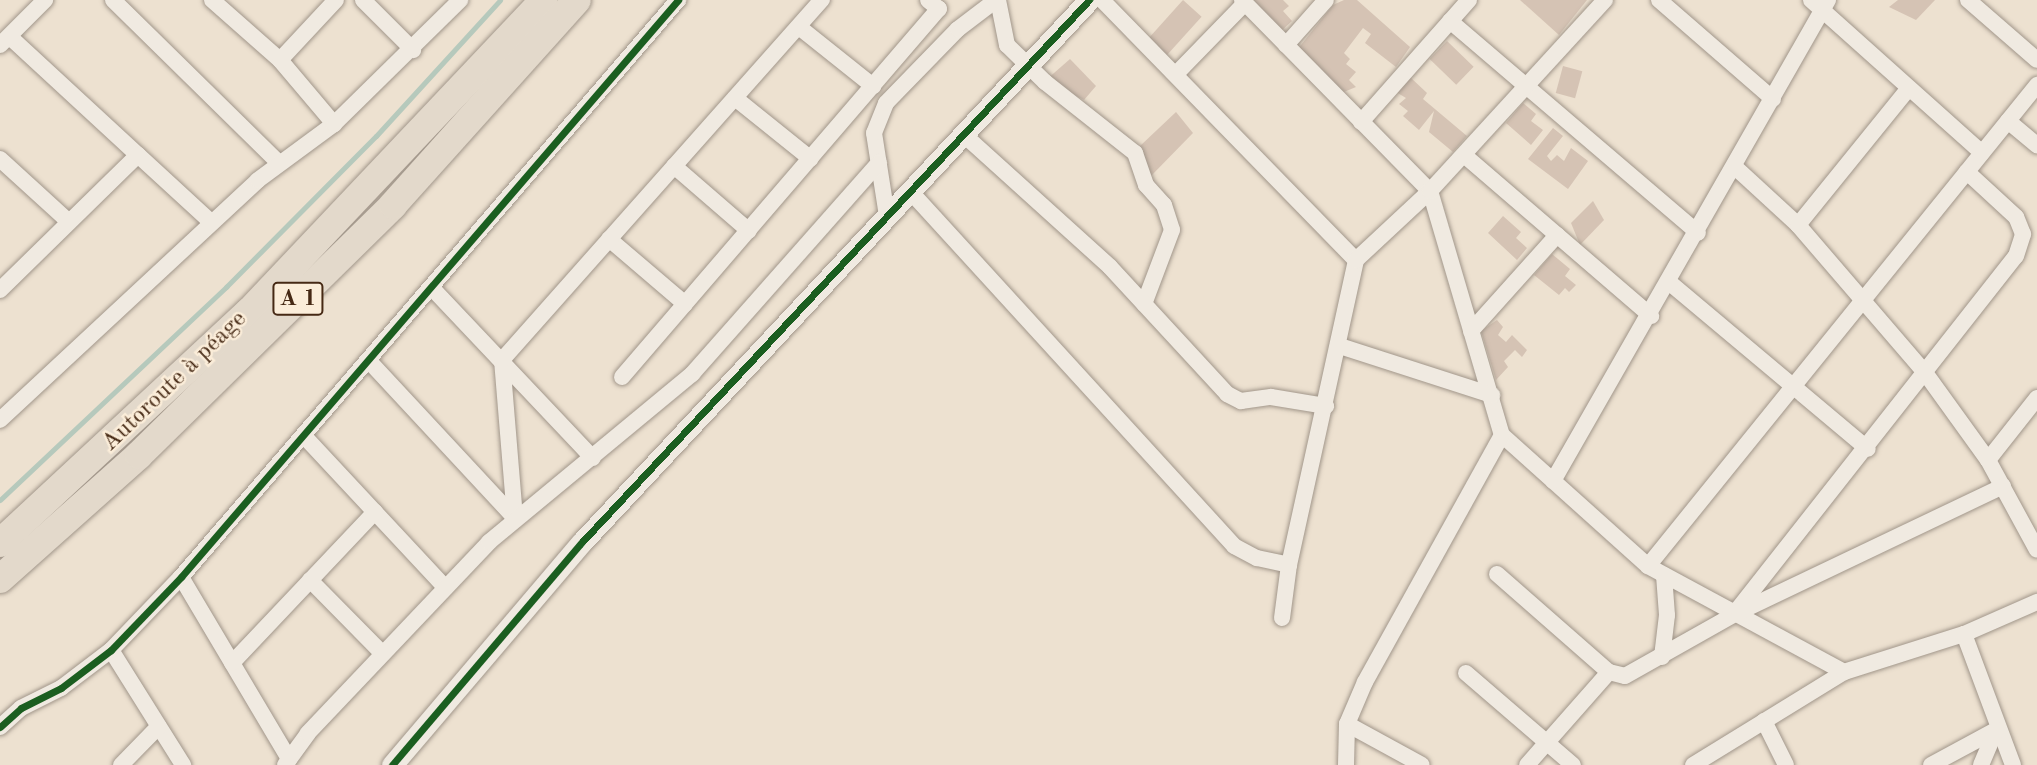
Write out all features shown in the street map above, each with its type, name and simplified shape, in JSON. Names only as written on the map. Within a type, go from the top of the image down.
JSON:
[{"type":"highway","name":"Autoroute à péage","points":[[0,542],[249,312],[544,0]]},
{"type":"highway","name":"A 1","points":[[0,579],[149,446],[393,205],[577,0]]},
{"type":"street","points":[[46,0],[5,41],[138,155],[212,223]]},
{"type":"street","points":[[113,0],[279,163]]},
{"type":"street","points":[[212,0],[280,60],[334,124]]},
{"type":"street","points":[[280,60],[336,0]]},
{"type":"street","points":[[363,0],[412,50]]},
{"type":"street","points":[[2,415],[279,163],[334,124],[460,0]]},
{"type":"street","points":[[0,727],[20,708],[61,688],[111,650],[181,577],[678,0]]},
{"type":"street","points":[[515,518],[502,360],[822,0]]},
{"type":"street","points":[[622,377],[939,9],[928,0]]},
{"type":"street","points":[[887,216],[874,133],[886,103],[958,29],[997,0],[1007,45],[1135,153],[1146,185],[1164,205],[1172,230],[1144,304]]},
{"type":"street","points":[[1102,0],[1356,260]]},
{"type":"street","points":[[1286,45],[1325,0]]},
{"type":"street","points":[[1361,122],[1469,0]]},
{"type":"street","points":[[1282,618],[1289,565],[1340,346],[1356,260],[1430,191],[1605,0]]},
{"type":"street","points":[[1659,0],[1773,99]]},
{"type":"street","points":[[1968,0],[2035,51]]},
{"type":"street","points":[[1176,74],[1243,2],[1430,191],[1502,435],[1648,566],[1844,672]]},
{"type":"street","points":[[1553,481],[1651,316],[1773,99],[1820,3],[1982,153]]},
{"type":"street","points":[[391,765],[581,543],[1028,65],[1077,5]]},
{"type":"street","points":[[1450,21],[1698,233]]},
{"type":"street","points":[[799,27],[873,86]]},
{"type":"street","points":[[1648,566],[2037,85]]},
{"type":"street","points":[[1798,225],[1909,88]]},
{"type":"street","points":[[735,98],[811,159]]},
{"type":"street","points":[[2008,121],[2037,145]]},
{"type":"street","points":[[963,134],[1144,304],[1227,394],[1241,401],[1271,397],[1326,406]]},
{"type":"street","points":[[1,288],[138,155]]},
{"type":"street","points":[[1464,155],[1651,316]]},
{"type":"street","points":[[181,577],[287,762],[382,653],[515,518],[593,458],[692,374],[879,163]]},
{"type":"street","points":[[674,166],[749,230]]},
{"type":"street","points":[[1735,167],[1798,225],[1861,303],[1926,374],[1988,460],[2037,550]]},
{"type":"street","points":[[3,170],[69,222]]},
{"type":"street","points":[[1735,614],[1868,449],[2016,256],[2023,234],[2015,217],[1967,172]]},
{"type":"street","points":[[910,191],[1234,546],[1257,558],[1289,565]]},
{"type":"street","points":[[1471,331],[1557,235]]},
{"type":"street","points":[[609,239],[685,304]]},
{"type":"street","points":[[1670,283],[1868,449]]},
{"type":"street","points":[[432,288],[593,458]]},
{"type":"street","points":[[1340,346],[1492,395]]},
{"type":"street","points":[[369,361],[515,518]]},
{"type":"street","points":[[1988,460],[2037,398]]},
{"type":"street","points":[[1346,765],[1347,724],[1365,681],[1502,435]]},
{"type":"street","points":[[304,436],[446,587]]},
{"type":"street","points":[[1497,574],[1609,672],[1625,677],[1735,614],[2003,486]]},
{"type":"street","points":[[232,663],[375,512]]},
{"type":"street","points":[[1662,657],[1667,615],[1664,575]]},
{"type":"street","points":[[310,580],[382,653]]},
{"type":"street","points":[[1693,765],[1844,672],[1964,635],[2037,602]]},
{"type":"street","points":[[1964,635],[1997,730],[2013,765]]},
{"type":"street","points":[[111,650],[183,765]]},
{"type":"street","points":[[1527,765],[1609,672]]},
{"type":"street","points":[[1466,673],[1573,765]]},
{"type":"street","points":[[1763,721],[1786,765]]},
{"type":"street","points":[[1347,724],[1422,765]]},
{"type":"street","points":[[121,765],[159,726]]},
{"type":"street","points":[[1931,765],[1997,730]]},
{"type":"street","points":[[1981,765],[1997,730]]},
{"type":"building","points":[[1183,0],[1202,17],[1167,55],[1148,39]]},
{"type":"building","points":[[1250,0],[1283,0],[1289,6],[1283,11],[1292,21],[1280,32]]},
{"type":"building","points":[[1344,0],[1357,0],[1410,47],[1396,67],[1365,43],[1371,34],[1363,28],[1344,53],[1350,59],[1346,64],[1356,72],[1349,80],[1356,87],[1339,94],[1297,50],[1333,5]]},
{"type":"building","points":[[1520,0],[1587,0],[1559,35]]},
{"type":"building","points":[[1898,0],[1935,0],[1916,20],[1889,7]]},
{"type":"building","points":[[1447,41],[1474,67],[1456,85],[1430,59]]},
{"type":"building","points":[[1070,59],[1096,86],[1084,100],[1046,80]]},
{"type":"building","points":[[1563,66],[1582,71],[1575,98],[1556,93]]},
{"type":"building","points":[[1410,77],[1427,93],[1423,99],[1467,136],[1453,152],[1429,132],[1434,111],[1419,130],[1403,116],[1408,111],[1399,104],[1406,98],[1396,92]]},
{"type":"building","points":[[1523,103],[1536,114],[1531,121],[1543,130],[1531,145],[1506,123]]},
{"type":"building","points":[[1176,112],[1193,133],[1150,177],[1140,146]]},
{"type":"building","points":[[1553,128],[1563,136],[1547,156],[1551,161],[1557,155],[1564,161],[1571,148],[1588,161],[1568,189],[1528,159]]},
{"type":"building","points":[[1593,201],[1604,220],[1580,245],[1571,223]]},
{"type":"building","points":[[1503,216],[1521,232],[1516,238],[1527,248],[1517,260],[1488,233]]},
{"type":"building","points":[[1552,254],[1570,269],[1565,276],[1576,285],[1569,292],[1565,288],[1559,295],[1534,275]]},
{"type":"building","points":[[1497,320],[1503,327],[1498,335],[1506,342],[1512,335],[1527,350],[1522,357],[1515,350],[1504,361],[1508,367],[1496,380],[1481,331]]},
{"type":"waterway","points":[[0,500],[226,287],[376,136],[500,0]]},
{"type":"cycle path","points":[[0,727],[21,708],[61,688],[111,650],[181,577],[678,0]]},
{"type":"cycle path","points":[[392,765],[581,543],[1089,0]]}]
